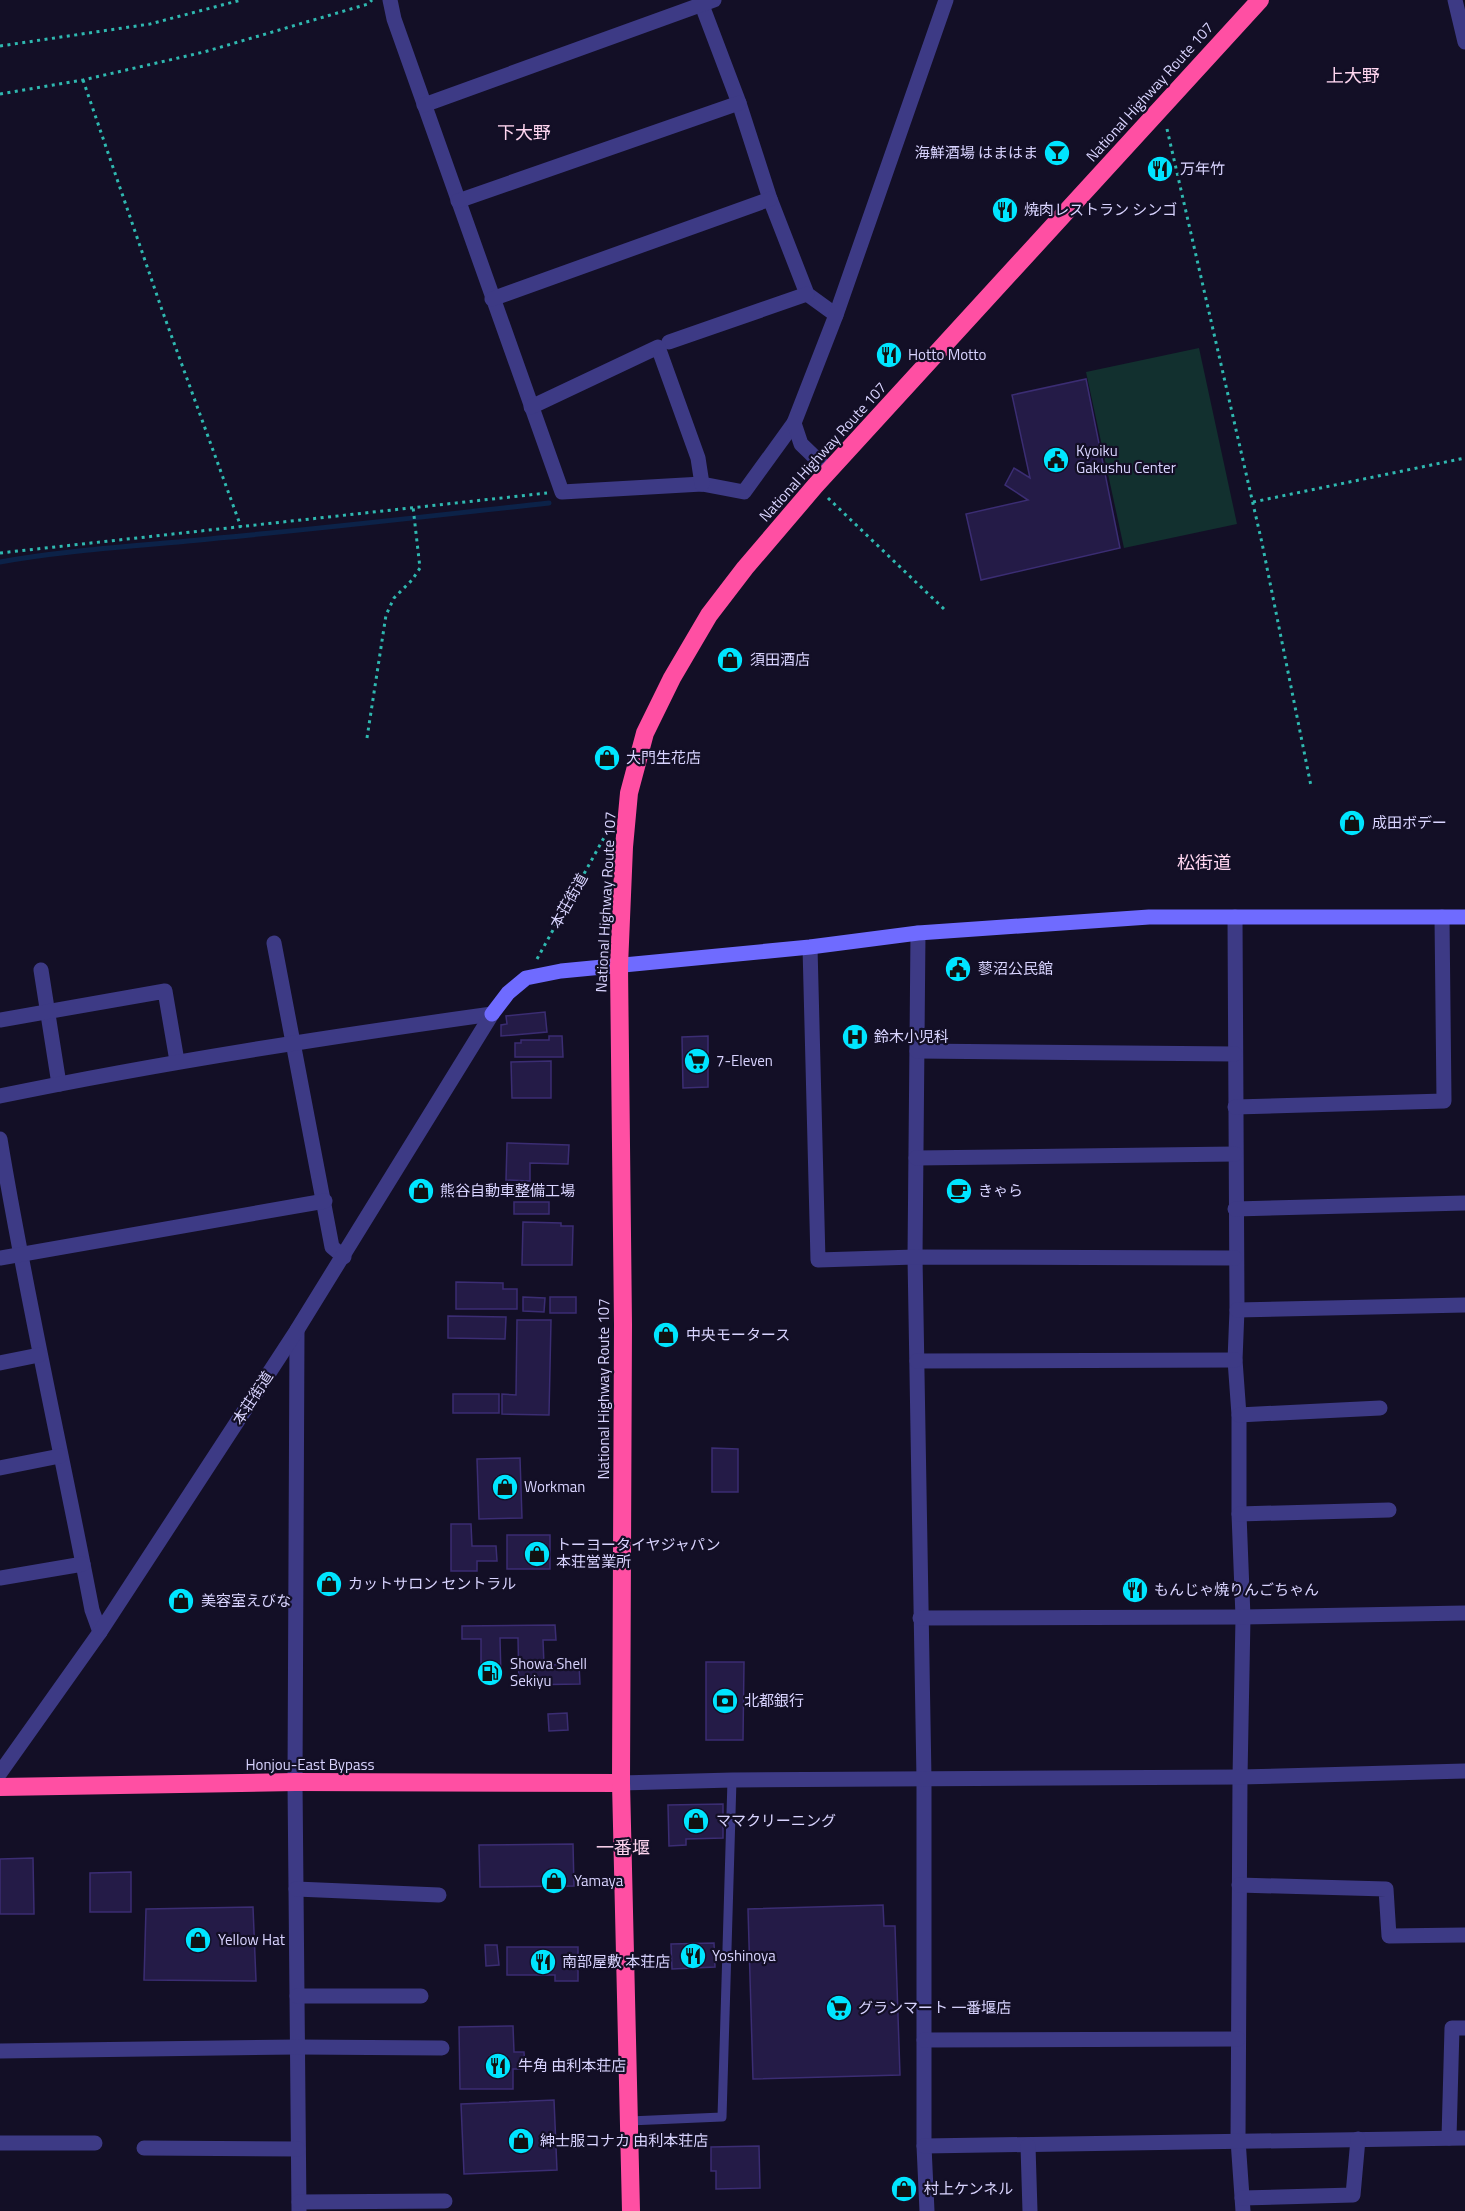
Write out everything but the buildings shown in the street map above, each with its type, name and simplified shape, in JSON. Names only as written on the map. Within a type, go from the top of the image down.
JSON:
[{"type":"highway","name":"National Highway Route 107","points":[[631,2211],[621,1783],[623,1324],[619,966],[624,848],[629,793],[645,733],[672,678],[709,615],[745,568],[816,486],[1260,0]]},
{"type":"highway","name":"Honjou-East Bypass","points":[[0,1787],[295,1782],[621,1783]]},
{"type":"street","points":[[390,0],[394,19],[424,105],[562,492],[702,484],[744,492],[794,423],[836,315],[946,0]]},
{"type":"street","points":[[1455,0],[1465,42]]},
{"type":"street","points":[[424,105],[705,1],[770,199],[807,294],[836,315]]},
{"type":"street","points":[[458,201],[739,103]]},
{"type":"street","points":[[492,299],[770,199]]},
{"type":"street","points":[[669,342],[807,294]]},
{"type":"street","points":[[531,407],[658,347],[698,459],[702,484]]},
{"type":"street","points":[[794,423],[801,444],[830,471]]},
{"type":"street","points":[[0,1096],[293,1042],[492,1014],[508,993],[526,978],[561,971],[810,947],[918,933],[1149,917],[1465,917]]},
{"type":"street","points":[[1234,917],[1234,1209],[1237,1310],[1235,1360],[1239,1414],[1239,1514],[1243,1617],[1238,2039],[1238,2140],[1242,2205],[1353,2196],[1358,2139]]},
{"type":"street","points":[[1235,1107],[1444,1101],[1442,917]]},
{"type":"street","points":[[918,933],[915,1257],[924,1779],[924,2146],[927,2211]]},
{"type":"street","points":[[274,943],[332,1246],[344,1257]]},
{"type":"street","points":[[810,947],[818,1260],[915,1257],[1235,1258]]},
{"type":"street","points":[[41,970],[59,1084]]},
{"type":"street","points":[[0,1020],[165,991],[177,1062]]},
{"type":"street","name":"本荘街道","points":[[0,1773],[100,1632],[297,1330],[492,1014]]},
{"type":"street","points":[[917,1051],[1234,1054]]},
{"type":"street","points":[[0,1139],[39,1355],[92,1610],[100,1632]]},
{"type":"street","points":[[916,1158],[1235,1154]]},
{"type":"street","points":[[0,1258],[325,1201]]},
{"type":"street","points":[[1234,1209],[1465,1203]]},
{"type":"street","points":[[1237,1310],[1465,1305]]},
{"type":"street","points":[[297,1330],[295,1782],[299,2207],[445,2200]]},
{"type":"street","points":[[0,1363],[39,1355]]},
{"type":"street","points":[[917,1361],[1235,1360]]},
{"type":"street","points":[[1239,1414],[1380,1408]]},
{"type":"street","points":[[0,1468],[60,1456]]},
{"type":"street","points":[[1239,1514],[1389,1510]]},
{"type":"street","points":[[0,1578],[83,1564]]},
{"type":"street","points":[[920,1618],[1243,1617],[1465,1613]]},
{"type":"street","points":[[621,1783],[732,1780],[1240,1777],[1465,1771]]},
{"type":"street","points":[[1239,1885],[1386,1889],[1389,1936],[1465,1935]]},
{"type":"street","points":[[296,1889],[439,1895]]},
{"type":"street","points":[[297,1996],[421,1996]]},
{"type":"street","points":[[1449,2138],[1452,2028],[1465,2028]]},
{"type":"street","points":[[924,2040],[1238,2039]]},
{"type":"street","points":[[0,2051],[297,2047],[442,2048]]},
{"type":"street","points":[[924,2146],[1465,2138]]},
{"type":"street","points":[[0,2143],[95,2144]]},
{"type":"street","points":[[1028,2146],[1030,2211]]},
{"type":"street","points":[[144,2148],[298,2149]]},
{"type":"lane","points":[[629,2121],[722,2116],[732,1780]]},
{"type":"path","points":[[0,46],[150,24],[241,0]]},
{"type":"path","points":[[0,94],[83,80],[204,52],[368,4],[372,0]]},
{"type":"path","points":[[83,80],[162,310],[241,527]]},
{"type":"path","points":[[1161,107],[1180,179],[1253,502],[1311,786]]},
{"type":"path","points":[[1253,502],[1465,458]]},
{"type":"path","points":[[816,486],[944,609]]},
{"type":"path","points":[[0,553],[562,492]]},
{"type":"path","points":[[367,738],[386,615],[394,598],[412,580],[420,568],[413,507]]},
{"type":"path","name":"本荘街道","points":[[526,978],[607,832]]},
{"type":"green space","points":[[1199,348],[1237,524],[1124,548],[1086,372]]},
{"type":"waterway","points":[[0,562],[81,551],[549,503]]},
{"type":"place","name":"海鮮酒場 はまはま","points":[[1057,153]]},
{"type":"place","name":"万年竹","points":[[1160,169]]},
{"type":"place","name":"焼肉レストラン シンゴ","points":[[1005,210]]},
{"type":"place","name":"Hotto Motto","points":[[889,355]]},
{"type":"place","name":"Kyoiku Gakushu Center","points":[[1056,460]]},
{"type":"place","name":"須田酒店","points":[[730,660]]},
{"type":"place","name":"大門生花店","points":[[607,758]]},
{"type":"place","name":"成田ボデー","points":[[1352,823]]},
{"type":"place","name":"蓼沼公民館","points":[[958,969]]},
{"type":"place","name":"鈴木小児科","points":[[855,1037]]},
{"type":"place","name":"7-Eleven","points":[[697,1061]]},
{"type":"place","name":"熊谷自動車整備工場","points":[[421,1191]]},
{"type":"place","name":"きゃら","points":[[959,1191]]},
{"type":"place","name":"中央モータース","points":[[666,1335]]},
{"type":"place","name":"Workman","points":[[505,1487]]},
{"type":"place","name":"トーヨータイヤジャパン 本荘営業所","points":[[537,1554]]},
{"type":"place","name":"カットサロン セントラル","points":[[329,1584]]},
{"type":"place","name":"もんじゃ焼りんごちゃん","points":[[1135,1590]]},
{"type":"place","name":"美容室えびな","points":[[181,1601]]},
{"type":"place","name":"Showa Shell Sekiyu","points":[[490,1673]]},
{"type":"place","name":"北都銀行","points":[[725,1701]]},
{"type":"place","name":"ママクリーニング","points":[[696,1821]]},
{"type":"place","name":"Yamaya","points":[[554,1881]]},
{"type":"place","name":"Yellow Hat","points":[[198,1940]]},
{"type":"place","name":"Yoshinoya","points":[[693,1956]]},
{"type":"place","name":"南部屋敷 本荘店","points":[[543,1962]]},
{"type":"place","name":"グランマート 一番堰店","points":[[839,2008]]},
{"type":"place","name":"牛角 由利本荘店","points":[[498,2066]]},
{"type":"place","name":"紳士服コナカ 由利本荘店","points":[[521,2141]]},
{"type":"place","name":"村上ケンネル","points":[[904,2189]]},
{"type":"district","name":"上大野","points":[[1353,76]]},
{"type":"district","name":"下大野","points":[[524,133]]},
{"type":"district","name":"松街道","points":[[1204,863]]},
{"type":"district","name":"一番堰","points":[[623,1848]]}]
